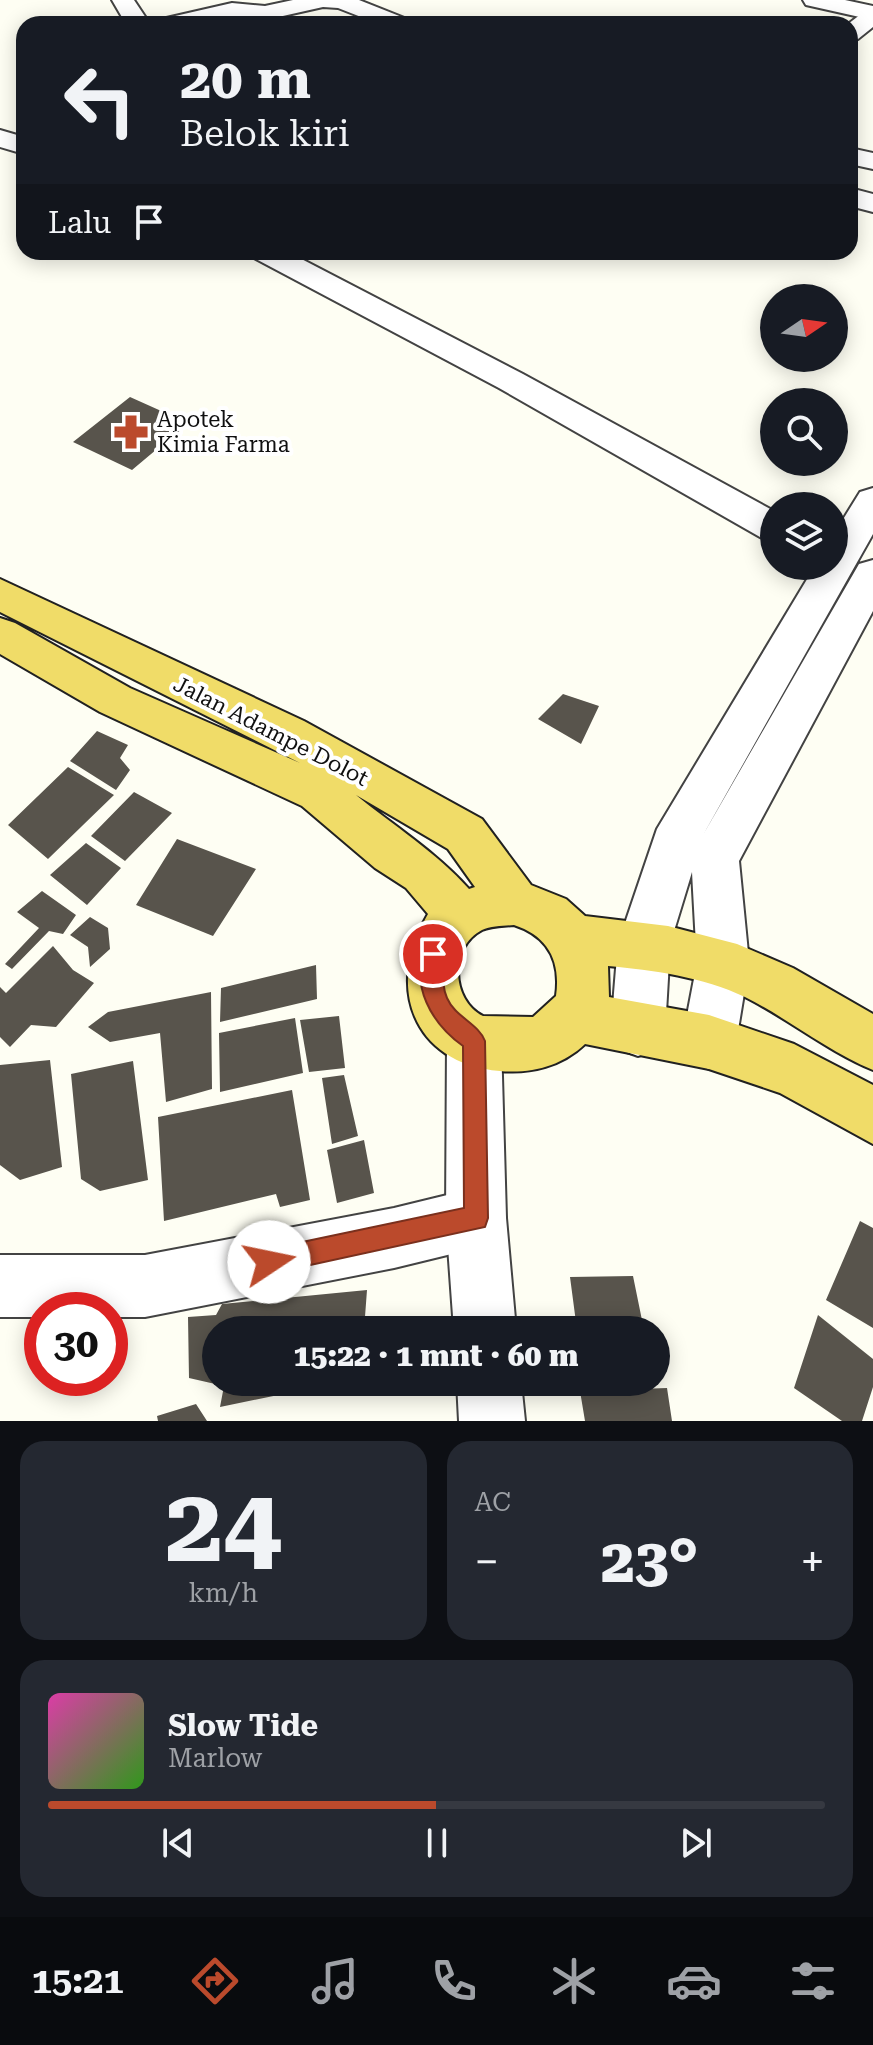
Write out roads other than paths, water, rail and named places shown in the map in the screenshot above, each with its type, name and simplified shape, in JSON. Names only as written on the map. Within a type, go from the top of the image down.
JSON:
[{"type":"highway","name":"Jalan Adampe Dolot","points":[[0,594],[288,734],[465,834],[514,902]]},
{"type":"highway","name":"Jalan Adampe Dolot","points":[[0,634],[115,700],[318,792],[392,853],[423,873],[461,916]]},
{"type":"highway","points":[[514,902],[556,921],[573,939],[584,967],[582,994],[574,1016],[553,1038],[528,1048],[474,1041],[453,1025],[437,1004],[431,979],[433,954],[444,932],[461,916],[484,906],[514,902]]},
{"type":"highway","points":[[573,939],[644,944],[723,963],[763,979],[873,1043]]},
{"type":"highway","points":[[574,1016],[709,1042],[794,1071],[873,1116]]},
{"type":"street","points":[[283,16],[323,0],[342,1],[379,16]]},
{"type":"street","points":[[814,0],[873,14]]},
{"type":"street","points":[[194,16],[228,5],[265,16]]},
{"type":"street","points":[[280,260],[483,365],[760,520]]},
{"type":"street","points":[[709,1042],[723,963],[715,859],[853,570],[873,501]]},
{"type":"street","points":[[638,1030],[644,944],[681,829],[853,570]]},
{"type":"street","points":[[474,1041],[476,1218],[484,1316]]},
{"type":"street","points":[[0,1286],[145,1286],[394,1238],[476,1218]]},
{"type":"street","points":[[490,1396],[492,1421]]},
{"type":"place","name":"Apotek Kimia Farma","points":[[131,432]]}]
